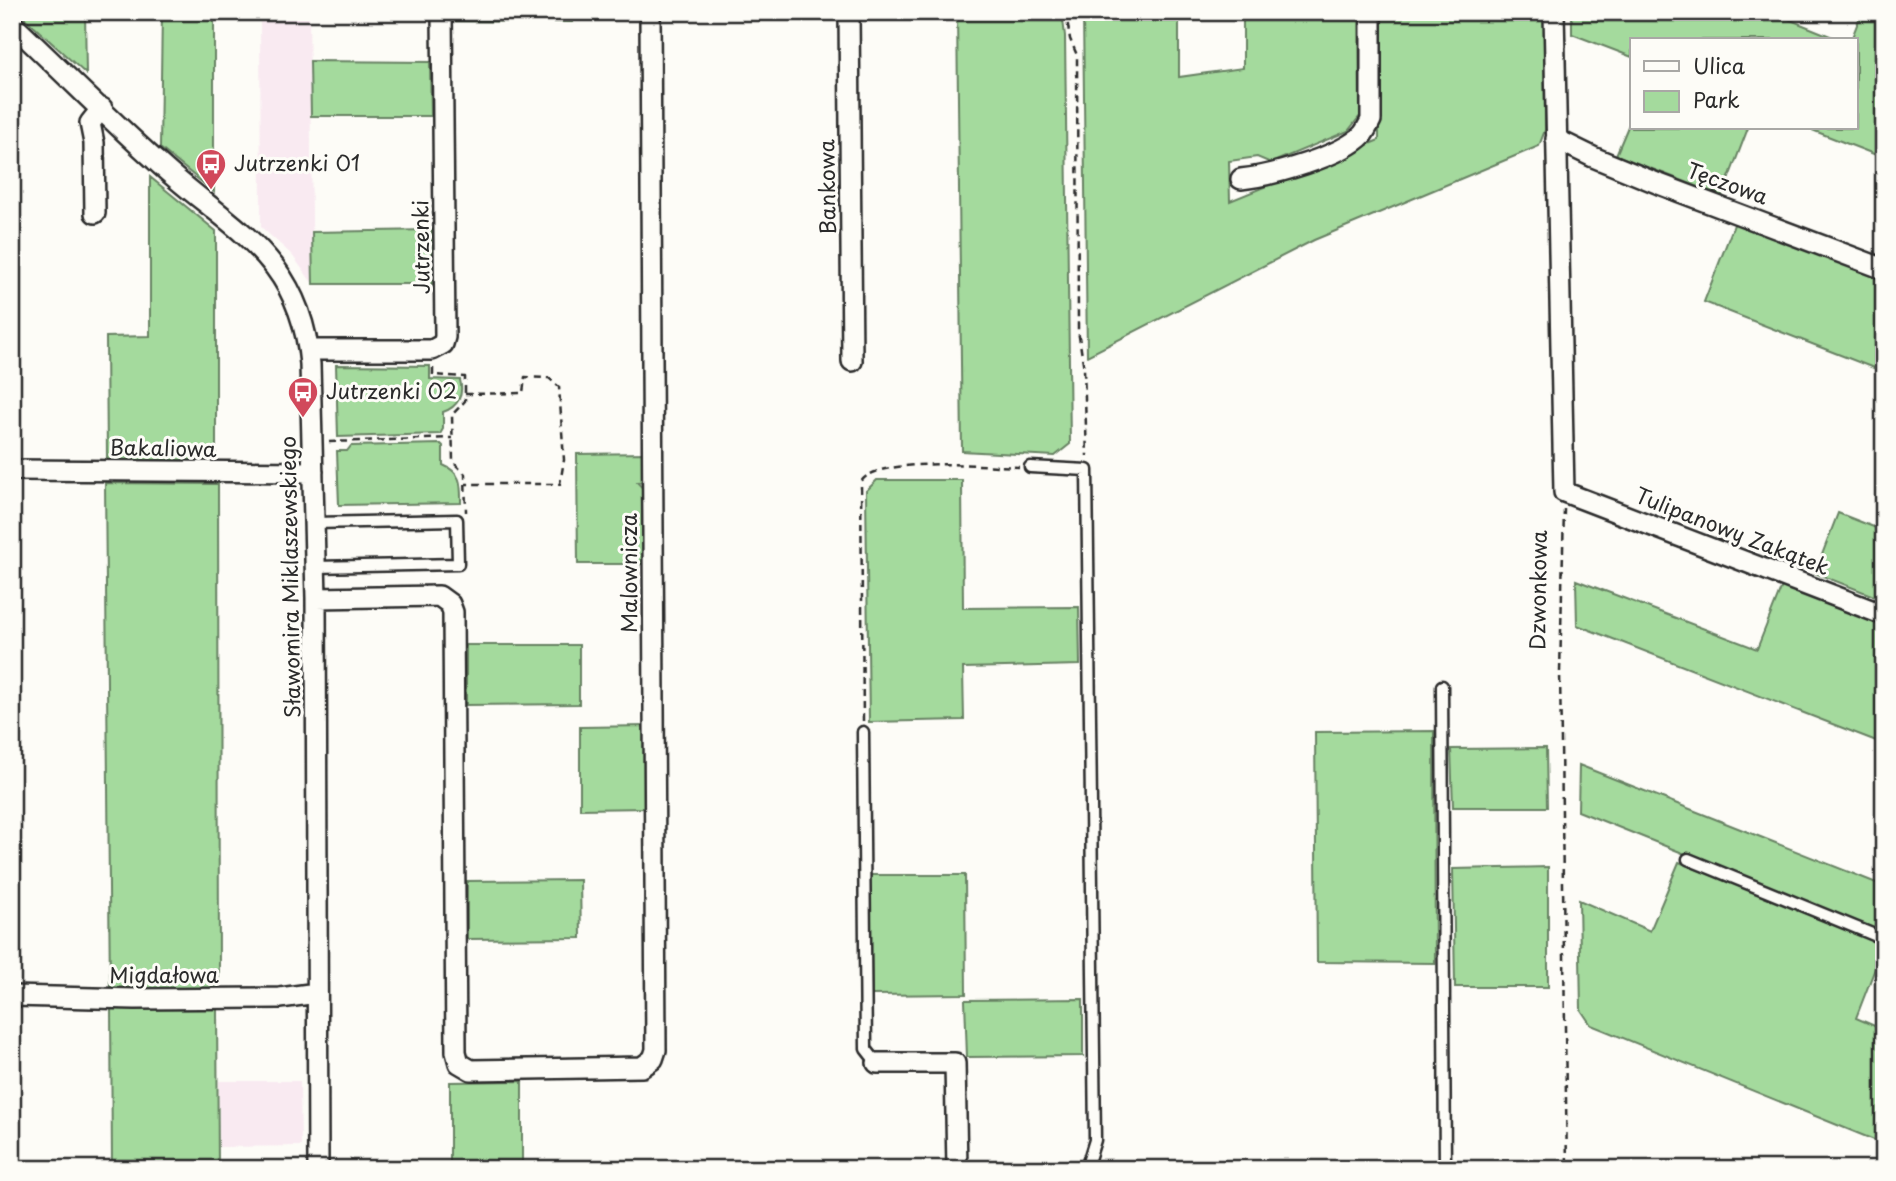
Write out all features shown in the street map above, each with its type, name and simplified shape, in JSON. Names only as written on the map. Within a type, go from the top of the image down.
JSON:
[{"type":"street","name":"Jutrzenki","points":[[432,350],[443,344],[445,337],[442,12]]},
{"type":"street","name":"Malownicza","points":[[316,597],[439,596],[450,604],[453,625],[456,1052],[459,1063],[471,1070],[642,1067],[653,1059],[656,1050],[650,12]]},
{"type":"street","name":"Bankowa","points":[[849,12],[852,361]]},
{"type":"street","points":[[1241,179],[1262,177],[1335,152],[1362,135],[1371,120],[1371,12]]},
{"type":"street","points":[[1554,12],[1564,492]]},
{"type":"street","name":"Sławomira Miklaszewskiego","points":[[12,24],[154,160],[241,230],[264,253],[282,276],[294,300],[309,350],[316,597],[318,1169]]},
{"type":"street","points":[[95,213],[94,143],[90,123],[102,108]]},
{"type":"street","name":"Tęczowa","points":[[1556,139],[1637,175],[1884,269]]},
{"type":"street","points":[[309,350],[432,350]]},
{"type":"street","name":"Bakaliowa","points":[[12,470],[313,472]]},
{"type":"street","name":"Tulipanowy Zakątek","points":[[1564,492],[1884,615]]},
{"type":"street","name":"Migdałowa","points":[[12,996],[280,998],[317,993]]},
{"type":"street","points":[[877,1063],[955,1063],[957,1169]]},
{"type":"lane","points":[[1030,467],[1087,470],[1095,1140],[1086,1169]]},
{"type":"lane","points":[[314,523],[457,520],[458,564],[315,566]]},
{"type":"lane","points":[[1441,686],[1445,1169]]},
{"type":"lane","points":[[863,732],[866,1049],[877,1063]]},
{"type":"lane","points":[[1688,859],[1884,939]]},
{"type":"path","points":[[1066,12],[1070,38],[1077,55],[1077,330],[1084,369],[1087,470]]},
{"type":"path","points":[[432,350],[433,375],[465,377],[465,401],[452,415],[453,462],[466,474],[466,514],[457,520]]},
{"type":"path","points":[[465,394],[523,393],[526,377],[549,378],[559,387],[564,460],[560,484],[466,484]]},
{"type":"path","points":[[312,443],[452,438]]},
{"type":"path","points":[[863,732],[861,482],[864,476],[876,470],[909,466],[1030,467]]},
{"type":"path","name":"Dzwonkowa","points":[[1564,492],[1560,672],[1567,1169]]},
{"type":"shaded area","points":[[260,12],[309,12],[313,284],[292,255],[261,227]]},
{"type":"shaded area","points":[[219,1081],[300,1081],[301,1146],[218,1147]]},
{"type":"green space","points":[[85,12],[86,74],[19,13]]},
{"type":"green space","points":[[162,12],[214,12],[214,192],[160,148]]},
{"type":"green space","points":[[453,12],[572,12],[572,22],[453,21]]},
{"type":"green space","points":[[957,12],[1062,12],[1065,36],[1070,444],[1055,456],[962,451]]},
{"type":"green space","points":[[1083,12],[1179,12],[1179,77],[1243,68],[1243,12],[1359,12],[1360,116],[1348,131],[1271,163],[1257,157],[1229,161],[1230,201],[1379,140],[1379,12],[1544,12],[1545,130],[1539,146],[1314,240],[1087,356]]},
{"type":"green space","points":[[1572,12],[1771,12],[1835,38],[1630,38],[1630,56],[1572,34]]},
{"type":"green space","points":[[1862,12],[1884,12],[1884,158],[1812,130],[1857,130],[1857,38],[1852,38]]},
{"type":"green space","points":[[310,61],[430,62],[431,116],[311,116]]},
{"type":"green space","points":[[1630,122],[1630,130],[1747,130],[1722,196],[1616,155]]},
{"type":"green space","points":[[150,177],[216,231],[216,461],[107,460],[106,337],[150,336]]},
{"type":"green space","points":[[1735,222],[1884,280],[1884,372],[1704,302]]},
{"type":"green space","points":[[431,230],[432,284],[313,284],[312,232]]},
{"type":"green space","points":[[336,365],[430,366],[430,379],[460,380],[460,395],[453,407],[443,412],[443,429],[440,434],[338,437]]},
{"type":"green space","points":[[441,444],[443,465],[454,472],[459,480],[461,503],[339,505],[337,451],[347,451],[351,446]]},
{"type":"green space","points":[[647,453],[647,481],[637,482],[647,493],[648,564],[578,564],[577,454]]},
{"type":"green space","points":[[877,480],[962,480],[963,608],[1079,607],[1080,665],[963,668],[964,720],[869,722],[866,491]]},
{"type":"green space","points":[[105,483],[218,484],[219,991],[110,988]]},
{"type":"green space","points":[[1838,513],[1884,531],[1884,600],[1815,573]]},
{"type":"green space","points":[[1576,580],[1757,649],[1782,586],[1884,625],[1884,744],[1577,625]]},
{"type":"green space","points":[[466,645],[579,645],[579,704],[466,705]]},
{"type":"green space","points":[[648,726],[649,808],[580,809],[580,727]]},
{"type":"green space","points":[[1434,731],[1435,963],[1317,962],[1315,732]]},
{"type":"green space","points":[[1546,748],[1547,807],[1453,807],[1451,749]]},
{"type":"green space","points":[[1579,765],[1884,886],[1884,934],[1578,811]]},
{"type":"green space","points":[[1679,862],[1884,945],[1856,1018],[1884,1030],[1884,1144],[1591,1025],[1581,1010],[1579,900],[1650,931]]},
{"type":"green space","points":[[1548,867],[1548,987],[1455,987],[1453,869]]},
{"type":"green space","points":[[869,875],[965,875],[966,994],[872,995]]},
{"type":"green space","points":[[580,880],[581,938],[467,939],[467,881]]},
{"type":"green space","points":[[1083,999],[1083,1056],[967,1057],[965,1000]]},
{"type":"green space","points":[[111,1005],[217,1007],[218,1169],[112,1169]]},
{"type":"green space","points":[[522,1081],[522,1169],[450,1169],[450,1082]]},
{"type":"place","name":"Jutrzenki 01","points":[[211,191]]},
{"type":"place","name":"Jutrzenki 02","points":[[303,419]]}]
